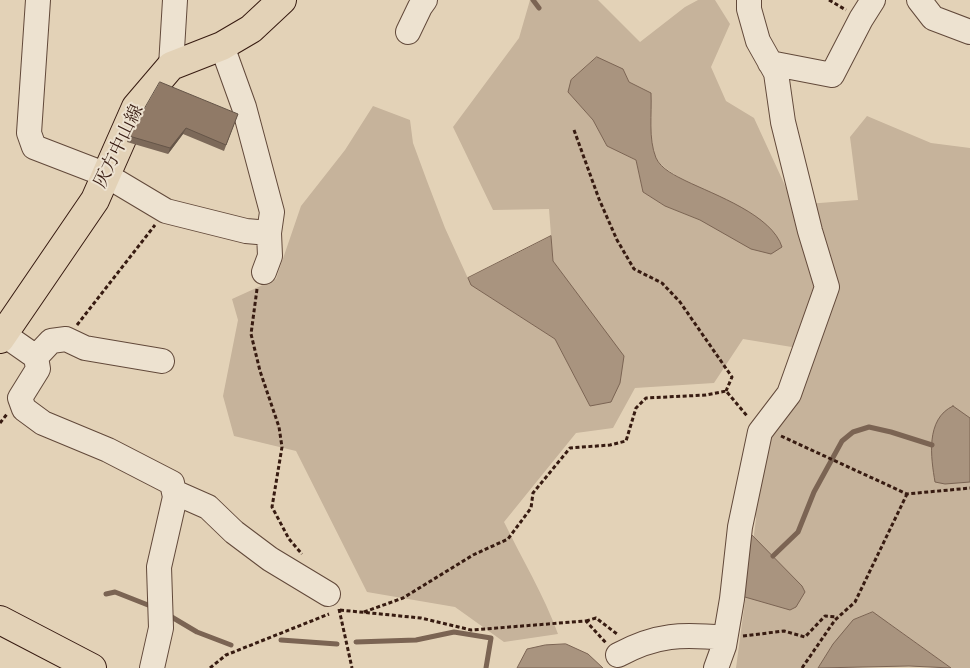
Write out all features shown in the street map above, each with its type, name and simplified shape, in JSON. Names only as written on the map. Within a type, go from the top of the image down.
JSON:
[{"type":"main road","name":"灰方中山線","points":[[2,337],[95,200],[104,174],[136,106],[171,66],[222,46],[251,29],[282,0]]},
{"type":"main road","points":[[0,620],[92,668]]},
{"type":"street","points":[[38,0],[29,134],[34,147],[104,174],[166,211],[246,231],[269,233]]},
{"type":"street","points":[[171,66],[175,0]]},
{"type":"street","points":[[408,32],[425,0]]},
{"type":"street","points":[[716,668],[725,638],[732,599],[740,527],[760,432],[789,394],[827,286],[810,231],[783,122],[776,73],[758,41],[749,9],[749,0]]},
{"type":"street","points":[[920,0],[933,18],[970,32]]},
{"type":"street","points":[[770,63],[832,75],[867,10]]},
{"type":"street","points":[[222,46],[244,107],[272,212],[269,233],[270,256],[264,272]]},
{"type":"street","points":[[2,337],[36,357]]},
{"type":"street","points":[[36,357],[52,341],[66,339],[85,348],[162,360]]},
{"type":"street","points":[[36,357],[38,369],[20,398],[24,409],[43,423],[108,450],[172,483],[175,497],[159,567],[161,628],[152,668]]},
{"type":"street","points":[[174,492],[208,506],[234,532],[334,602]]},
{"type":"street","points":[[618,655],[638,644],[659,637],[687,635],[725,638]]},
{"type":"path","points":[[574,130],[599,199],[634,269],[662,283],[680,302],[732,377],[726,391]]},
{"type":"path","points":[[66,339],[166,211]]},
{"type":"path","points":[[264,272],[257,288],[251,334],[260,371],[279,427],[282,447],[272,507],[289,538],[305,558]]},
{"type":"path","points":[[726,391],[751,420],[764,428],[907,494],[970,488]]},
{"type":"path","points":[[364,612],[403,598],[473,555],[508,539],[531,508],[533,493],[570,448],[610,445],[626,441],[636,408],[646,398],[706,395],[726,391]]},
{"type":"path","points":[[802,668],[838,617],[855,602],[907,494]]},
{"type":"path","points":[[334,602],[352,668]]},
{"type":"path","points":[[210,668],[226,655],[334,602],[364,612],[421,618],[471,630],[528,624],[586,621],[618,655]]},
{"type":"path","points":[[725,638],[784,630],[805,637],[824,616],[838,617]]},
{"type":"shaded area","points":[[530,0],[598,0],[640,42],[685,7],[698,0],[715,0],[730,24],[711,67],[726,101],[754,118],[794,205],[858,200],[850,137],[867,116],[931,143],[970,148],[970,668],[951,668],[886,621],[833,644],[818,668],[736,668],[756,519],[743,453],[797,387],[810,350],[743,339],[714,383],[635,388],[613,428],[576,433],[504,522],[540,591],[558,634],[504,642],[455,607],[367,592],[296,451],[234,436],[223,396],[238,320],[232,299],[276,279],[301,206],[345,150],[373,106],[410,120],[413,143],[427,181],[445,228],[471,285],[555,339],[590,406],[623,356],[553,261],[549,209],[493,210],[453,127],[519,38]],"holes":[[[623,69],[629,82],[651,93],[652,142],[656,158],[662,165],[686,181],[754,215],[700,220],[665,206],[643,192],[636,160],[607,146],[593,120],[568,92]]]},
{"type":"shaded area","points":[[597,57],[623,69],[629,82],[651,93],[652,142],[656,158],[661,166],[678,177],[741,207],[755,216],[767,225],[782,247],[771,254],[751,249],[700,220],[665,206],[643,192],[636,160],[607,146],[593,120],[568,92],[571,80]]},
{"type":"shaded area","points":[[551,236],[553,261],[624,356],[620,383],[611,402],[590,406],[555,339],[471,285],[468,278]]},
{"type":"shaded area","points":[[953,406],[970,418],[970,482],[945,484],[935,482],[932,462],[932,440],[938,420],[944,412]]},
{"type":"shaded area","points":[[750,533],[802,586],[805,592],[796,607],[790,610],[738,595]]},
{"type":"shaded area","points":[[873,612],[951,668],[909,666],[818,668],[833,644],[853,620]]},
{"type":"shaded area","points":[[566,644],[588,654],[603,668],[517,668],[527,649],[545,645]]},
{"type":"building","points":[[160,82],[238,114],[226,145],[186,128],[170,148],[129,136]]},
{"type":"waterway","points":[[533,0],[539,8]]},
{"type":"waterway","points":[[773,556],[798,532],[814,492],[842,441],[853,432],[869,427],[932,445]]},
{"type":"waterway","points":[[106,594],[115,592],[148,605]]},
{"type":"waterway","points":[[170,616],[197,632],[231,645]]},
{"type":"waterway","points":[[356,642],[416,640],[454,632],[491,638],[486,668]]},
{"type":"waterway","points":[[281,640],[337,644]]}]
